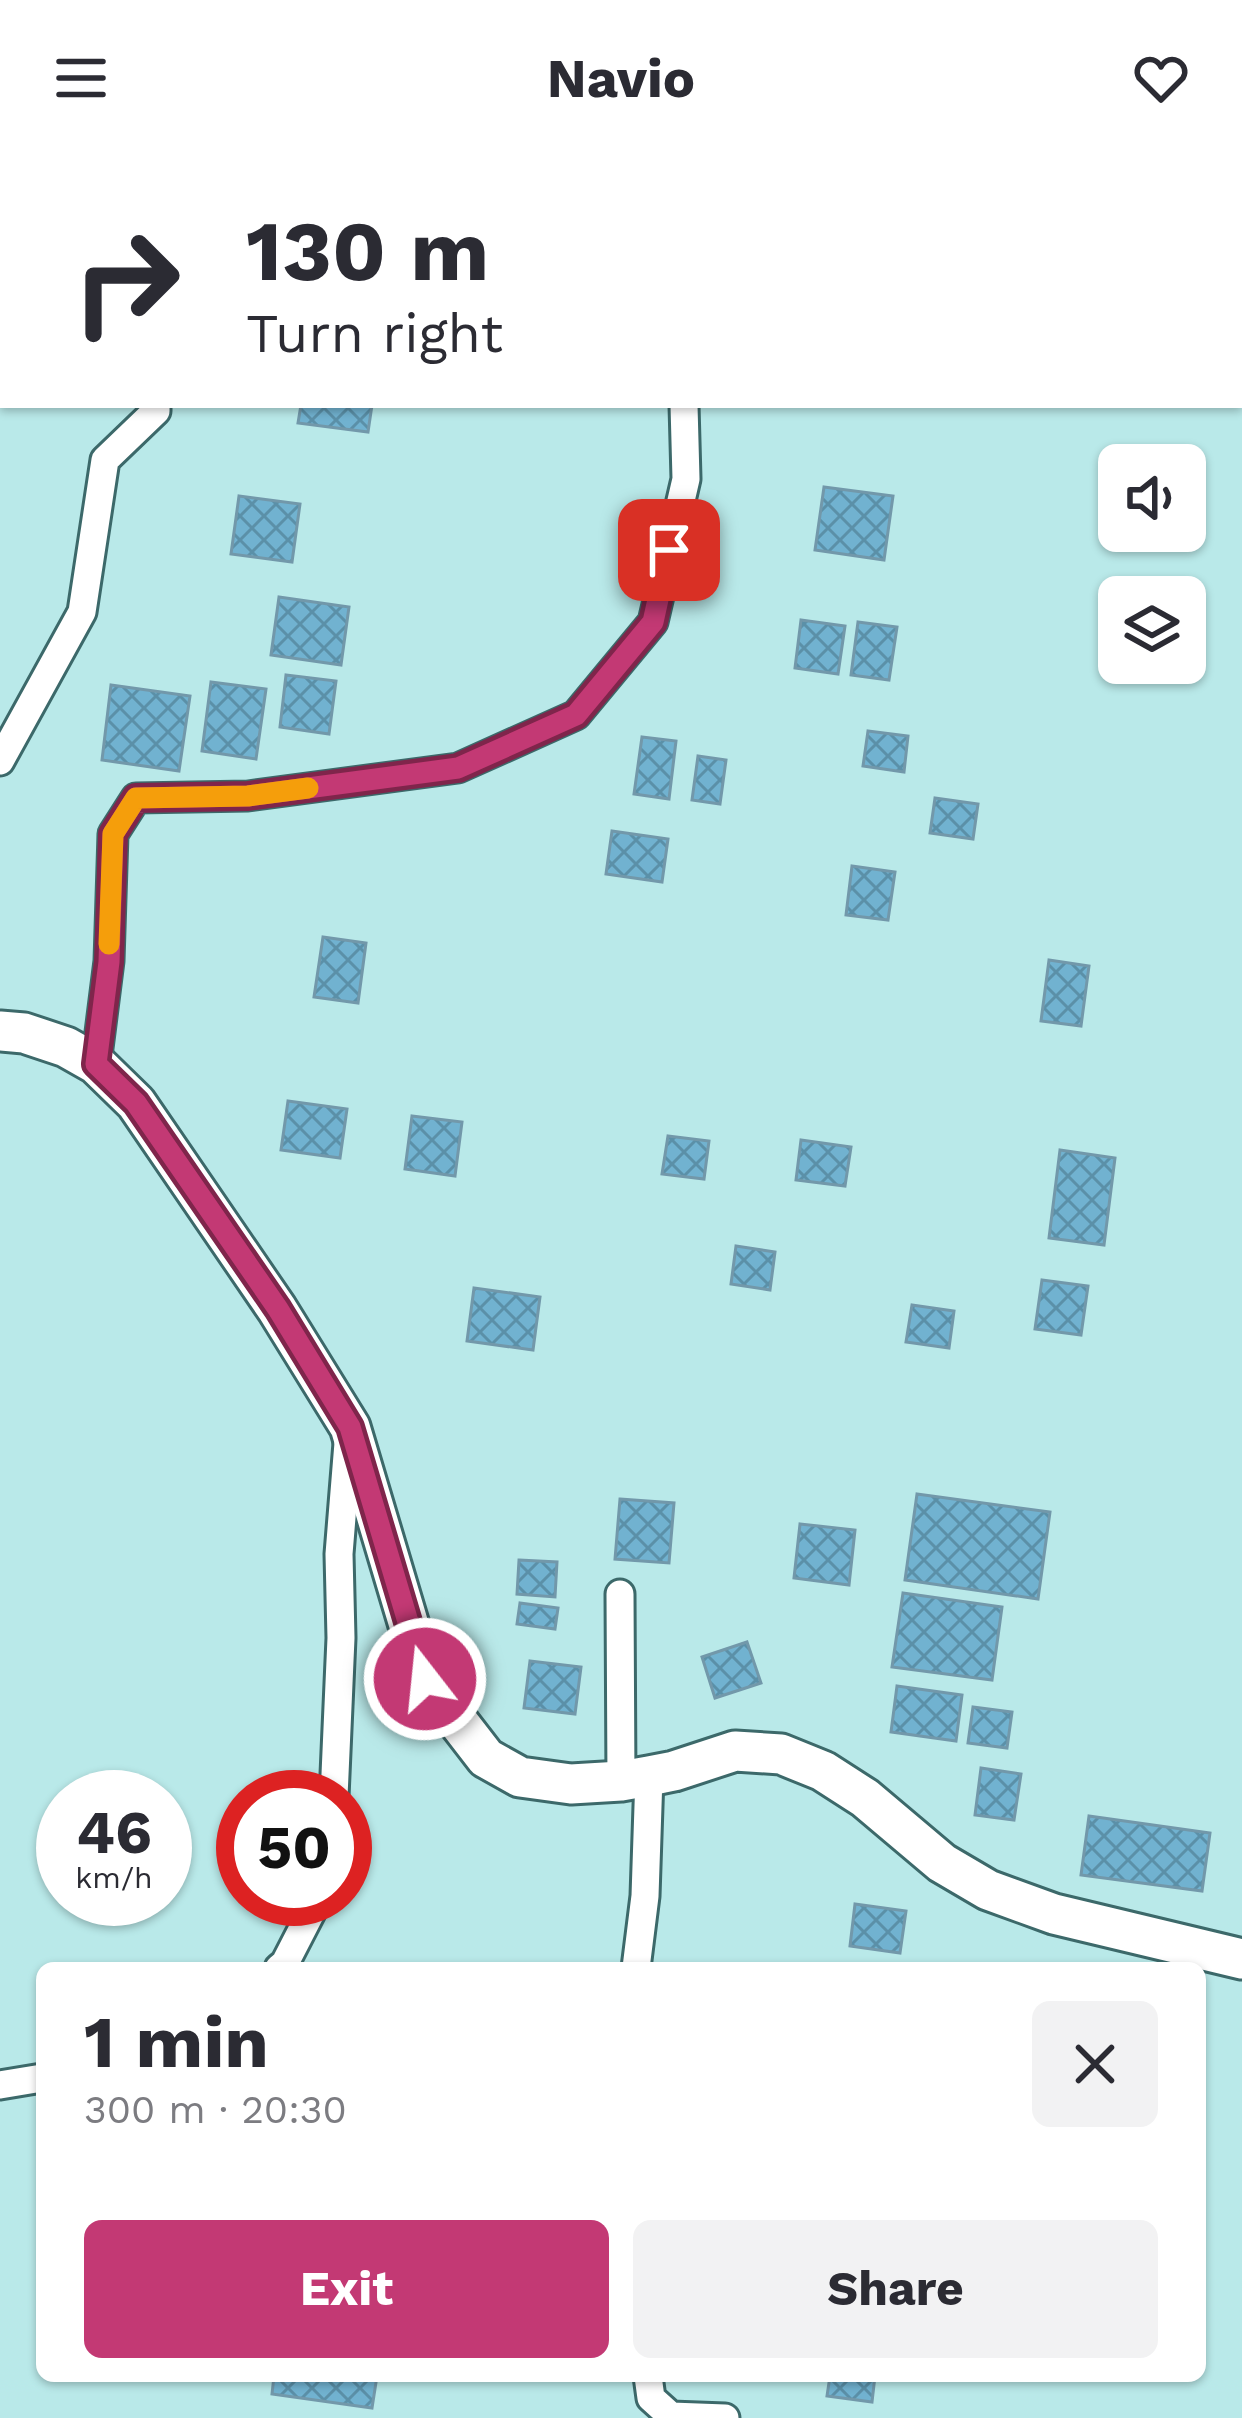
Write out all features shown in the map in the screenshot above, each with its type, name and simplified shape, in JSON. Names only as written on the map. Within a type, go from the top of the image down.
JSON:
[{"type":"main road","points":[[0,1031],[66,1048],[96,1064],[136,1103],[278,1309],[350,1427],[425,1679],[486,1758],[520,1777],[571,1784],[635,1779],[735,1751],[781,1754],[823,1771],[865,1798],[942,1863],[988,1890],[1054,1914],[1242,1959]]},
{"type":"street","points":[[0,761],[82,612],[105,460],[156,408]]},
{"type":"street","points":[[96,1064],[109,962],[113,834],[136,798],[248,796],[458,768],[576,715],[653,622],[686,479],[684,408]]},
{"type":"street","points":[[335,1770],[339,1554],[350,1427]]},
{"type":"street","points":[[620,1594],[645,1896],[637,1962]]},
{"type":"street","points":[[286,1962],[304,1926]]},
{"type":"street","points":[[0,2085],[36,2079]]},
{"type":"street","points":[[649,2382],[651,2398],[671,2416],[725,2418]]},
{"type":"building","points":[[300,408],[372,408],[368,432],[298,423]]},
{"type":"building","points":[[824,487],[893,496],[884,560],[815,550]]},
{"type":"building","points":[[239,496],[300,504],[292,562],[231,554]]},
{"type":"building","points":[[279,597],[349,607],[341,665],[271,655]]},
{"type":"building","points":[[801,620],[845,626],[838,674],[795,668]]},
{"type":"building","points":[[858,622],[897,627],[889,680],[851,675]]},
{"type":"building","points":[[286,675],[336,681],[329,734],[280,727]]},
{"type":"building","points":[[211,682],[266,689],[256,759],[202,751]]},
{"type":"building","points":[[111,685],[190,696],[179,771],[102,760]]},
{"type":"building","points":[[868,731],[908,736],[904,772],[863,766]]},
{"type":"building","points":[[642,737],[676,741],[669,799],[634,794]]},
{"type":"building","points":[[698,756],[726,760],[720,804],[692,800]]},
{"type":"building","points":[[935,798],[978,804],[973,839],[930,833]]},
{"type":"building","points":[[612,831],[668,839],[662,882],[606,874]]},
{"type":"building","points":[[852,866],[895,872],[888,920],[846,915]]},
{"type":"building","points":[[323,937],[366,943],[358,1003],[314,997]]},
{"type":"building","points":[[1049,960],[1089,966],[1081,1026],[1041,1021]]},
{"type":"building","points":[[288,1101],[347,1109],[340,1158],[281,1150]]},
{"type":"building","points":[[412,1116],[462,1122],[455,1176],[405,1169]]},
{"type":"building","points":[[668,1136],[709,1141],[704,1179],[662,1174]]},
{"type":"building","points":[[801,1140],[851,1147],[845,1186],[796,1180]]},
{"type":"building","points":[[1060,1150],[1115,1158],[1104,1245],[1049,1238]]},
{"type":"building","points":[[736,1246],[775,1252],[770,1290],[731,1284]]},
{"type":"building","points":[[1042,1280],[1088,1286],[1081,1335],[1035,1329]]},
{"type":"building","points":[[474,1288],[540,1297],[533,1350],[467,1341]]},
{"type":"building","points":[[912,1305],[954,1311],[949,1348],[906,1342]]},
{"type":"building","points":[[917,1494],[1050,1512],[1038,1599],[905,1580]]},
{"type":"building","points":[[620,1499],[674,1503],[669,1563],[615,1559]]},
{"type":"building","points":[[800,1524],[855,1530],[849,1585],[794,1578]]},
{"type":"building","points":[[519,1560],[557,1562],[555,1597],[517,1594]]},
{"type":"building","points":[[903,1593],[1002,1607],[992,1680],[892,1667]]},
{"type":"building","points":[[520,1603],[558,1608],[555,1629],[517,1624]]},
{"type":"building","points":[[747,1642],[761,1683],[715,1698],[702,1657]]},
{"type":"building","points":[[530,1661],[581,1667],[575,1714],[524,1708]]},
{"type":"building","points":[[897,1686],[962,1695],[956,1741],[891,1732]]},
{"type":"building","points":[[973,1707],[1012,1712],[1007,1748],[968,1743]]},
{"type":"building","points":[[981,1768],[1021,1774],[1014,1820],[975,1815]]},
{"type":"building","points":[[1089,1816],[1210,1833],[1202,1891],[1081,1875]]},
{"type":"building","points":[[855,1904],[906,1911],[900,1953],[850,1946]]},
{"type":"building","points":[[273,2382],[376,2382],[372,2408],[272,2394]]},
{"type":"building","points":[[829,2382],[874,2382],[872,2402],[827,2396]]},
{"type":"slow traffic","points":[[109,944],[113,834],[136,798],[248,796],[308,788]]},
{"type":"route","points":[[425,1679],[350,1427],[278,1309],[136,1103],[96,1064],[109,962],[113,834],[136,798],[248,796],[458,768],[576,715],[653,622],[669,550]]}]
